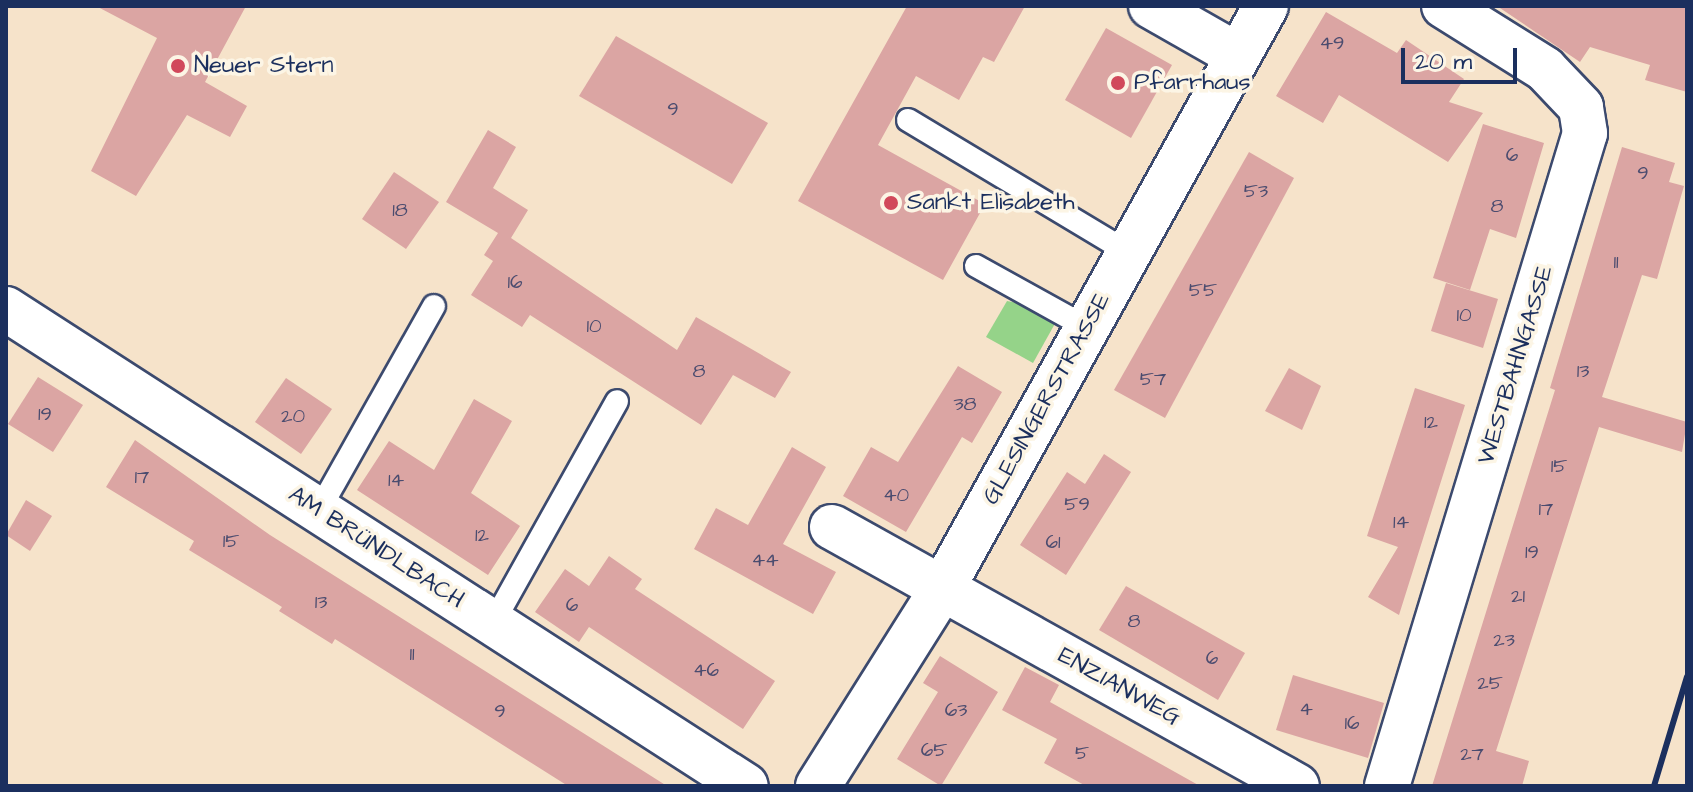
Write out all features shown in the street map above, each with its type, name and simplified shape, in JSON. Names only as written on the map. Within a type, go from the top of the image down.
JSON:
[{"type":"street","points":[[1151,6],[1237,55]]},
{"type":"street","name":"GLESINGERSTRASSE","points":[[818,786],[942,589],[1266,6]]},
{"type":"street","name":"WESTBAHNGASSE","points":[[1387,786],[1585,133],[1581,107],[1545,69],[1444,6]]},
{"type":"street","name":"AM BRÜNDLBACH","points":[[6,309],[746,786]]},
{"type":"street","name":"ENZIANWEG","points":[[832,527],[1297,786]]},
{"type":"lane","points":[[908,120],[1128,252]]},
{"type":"lane","points":[[976,266],[1086,327]]},
{"type":"lane","points":[[319,510],[434,306]]},
{"type":"lane","points":[[493,623],[617,401]]},
{"type":"green space","points":[[1007,301],[1062,311],[1033,363],[986,337]]},
{"type":"building","name":"Neuer Stern","points":[[96,6],[246,6],[205,82],[247,106],[230,137],[187,115],[136,196],[91,171],[157,38]]},
{"type":"building","points":[[907,6],[1025,6],[994,62],[983,57],[959,100],[916,76],[878,145],[985,204],[943,280],[798,201]]},
{"type":"building","points":[[1497,6],[1687,6],[1687,92],[1645,80],[1650,65],[1590,47],[1580,62]]},
{"type":"building","points":[[1326,12],[1397,53],[1406,40],[1464,79],[1449,102],[1483,113],[1448,162],[1339,95],[1323,123],[1276,96]]},
{"type":"building","name":"Pfarrhaus","points":[[1106,28],[1172,65],[1131,138],[1065,100]]},
{"type":"building","points":[[616,36],[768,123],[732,184],[579,96]]},
{"type":"building","points":[[1483,124],[1544,143],[1516,238],[1490,229],[1470,290],[1433,278]]},
{"type":"building","points":[[488,130],[516,147],[493,188],[528,210],[511,238],[677,350],[696,317],[791,372],[775,398],[733,375],[701,425],[530,315],[522,327],[471,295],[493,261],[484,255],[498,233],[446,202]]},
{"type":"building","points":[[1622,147],[1675,163],[1669,182],[1684,186],[1657,279],[1642,275],[1602,397],[1687,422],[1682,452],[1599,427],[1496,751],[1529,761],[1522,786],[1432,786],[1555,390],[1550,388]]},
{"type":"building","points":[[1249,152],[1294,178],[1165,418],[1114,390]]},
{"type":"building","points":[[394,172],[439,202],[406,249],[362,219]]},
{"type":"building","points":[[1446,283],[1498,299],[1483,348],[1431,331]]},
{"type":"building","points":[[958,366],[1002,392],[972,443],[962,437],[906,532],[843,496],[871,447],[898,462]]},
{"type":"building","points":[[1289,368],[1321,386],[1302,430],[1265,411]]},
{"type":"building","points":[[38,377],[83,405],[53,452],[8,424]]},
{"type":"building","points":[[286,378],[332,409],[301,454],[255,422]]},
{"type":"building","points":[[1415,388],[1465,405],[1399,615],[1368,597],[1398,547],[1367,536]]},
{"type":"building","points":[[474,399],[512,421],[471,493],[520,526],[488,575],[357,490],[389,441],[434,470]]},
{"type":"building","points":[[135,440],[270,535],[667,786],[568,786],[335,639],[332,644],[279,611],[282,607],[189,550],[194,541],[106,487]]},
{"type":"building","points":[[792,447],[826,467],[783,544],[836,572],[813,614],[694,549],[716,508],[748,525]]},
{"type":"building","points":[[1104,454],[1131,472],[1066,575],[1020,545],[1067,472],[1085,484]]},
{"type":"building","points":[[26,500],[52,516],[30,551],[6,535]]},
{"type":"building","points":[[609,556],[642,579],[635,589],[775,681],[743,729],[589,627],[579,642],[535,612],[565,569],[589,586]]},
{"type":"building","points":[[1126,586],[1245,653],[1218,700],[1099,630]]},
{"type":"building","points":[[940,656],[998,692],[941,786],[897,759],[938,692],[923,683]]},
{"type":"building","points":[[1025,667],[1059,685],[1050,702],[1200,786],[1086,786],[1044,763],[1057,739],[1002,710]]},
{"type":"building","points":[[1293,675],[1384,703],[1368,758],[1276,730]]},
{"type":"railway","points":[[1654,786],[1687,677]]},
{"type":"place","name":"Neuer Stern","points":[[178,66]]},
{"type":"place","name":"Pfarrhaus","points":[[1118,83]]},
{"type":"place","name":"Sankt Elisabeth","points":[[891,203]]}]
